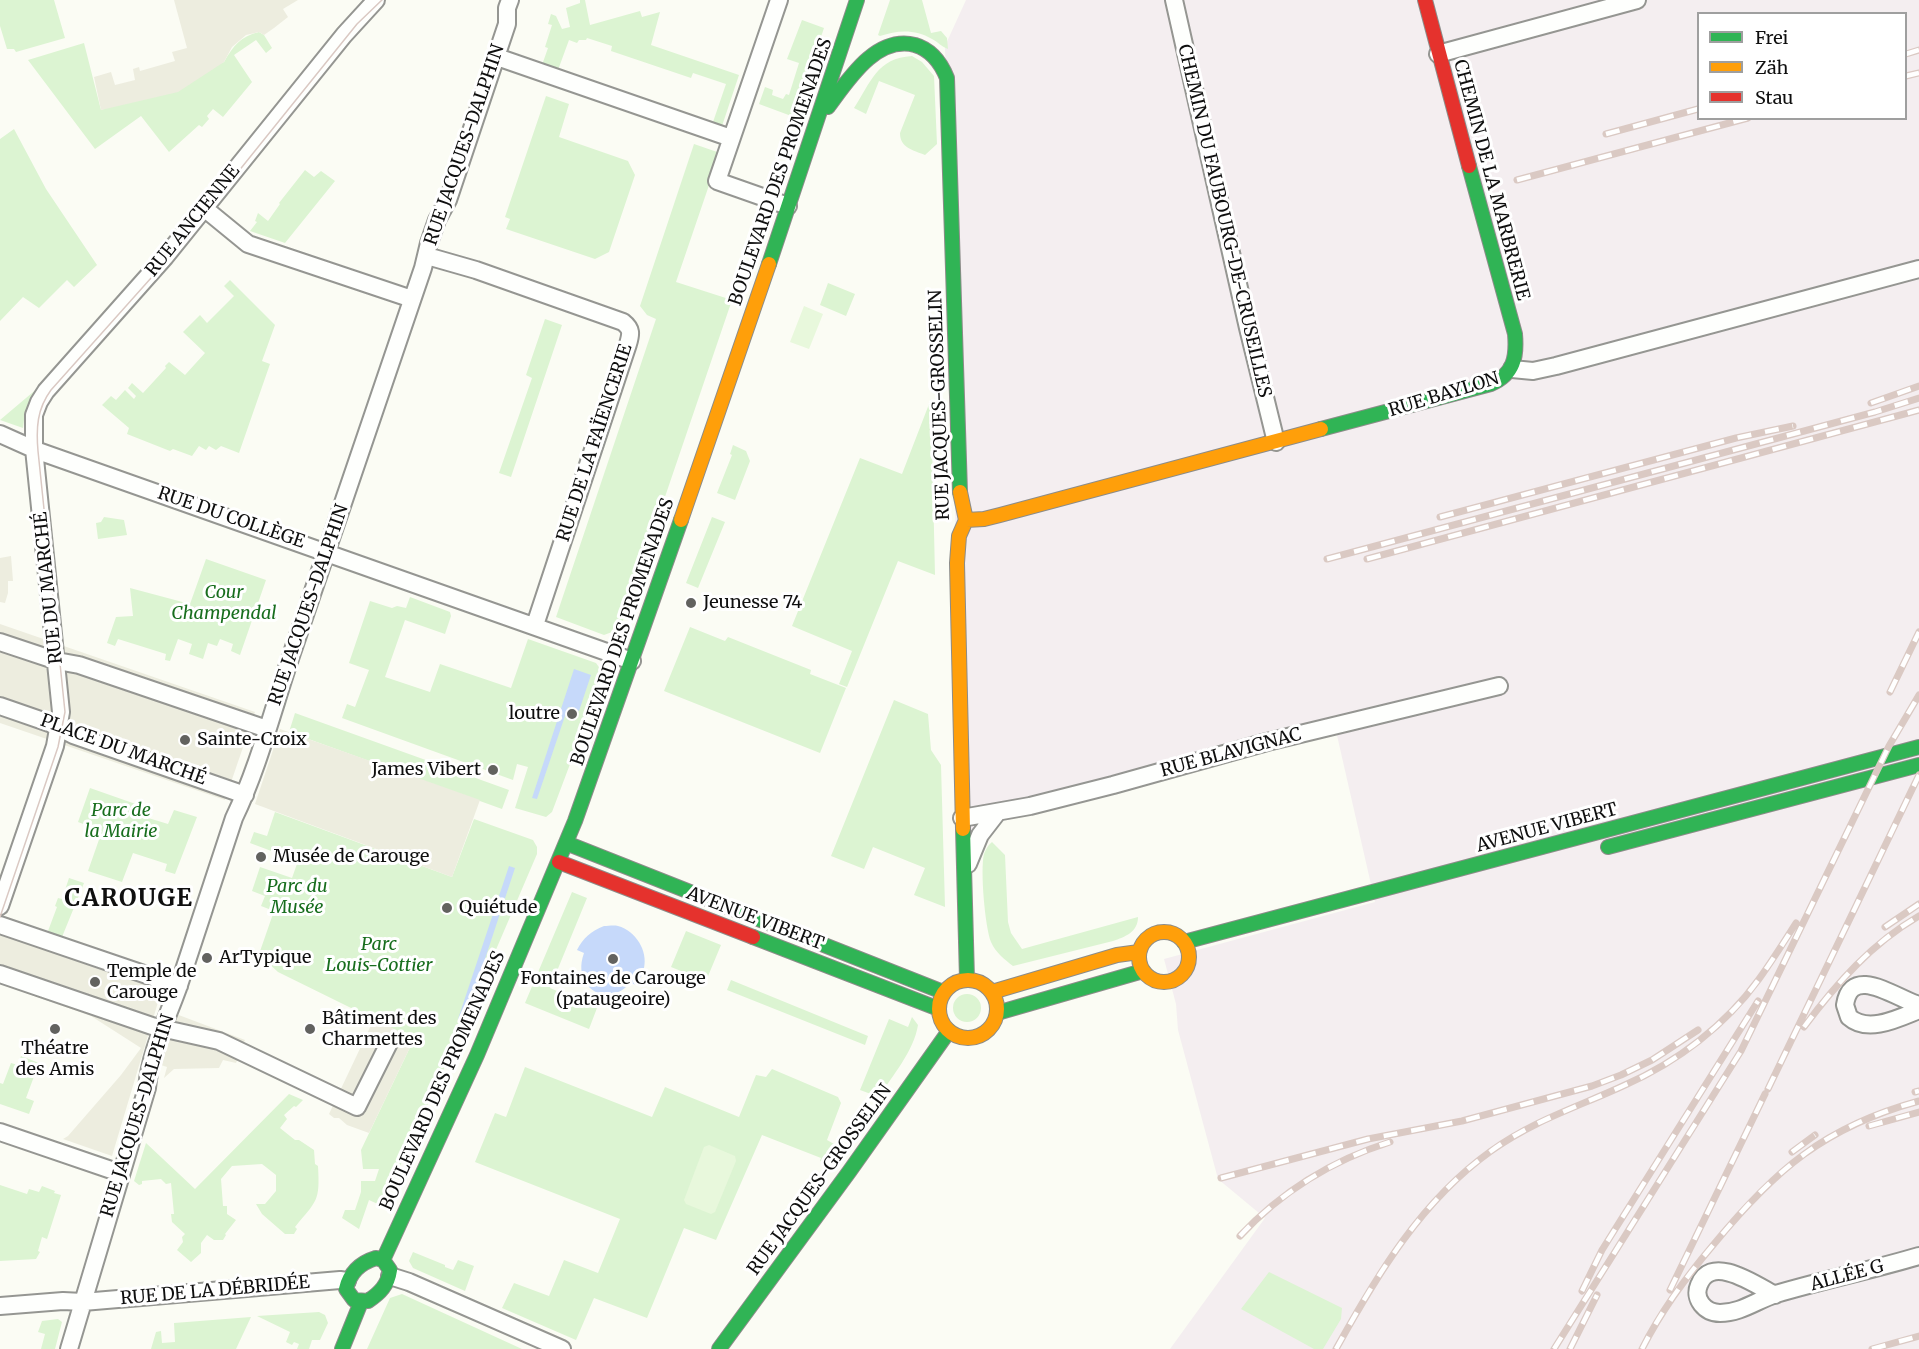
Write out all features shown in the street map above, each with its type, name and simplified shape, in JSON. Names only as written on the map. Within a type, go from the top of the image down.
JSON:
[{"type":"main road","name":"BOULEVARD DES PROMENADES","points":[[383,1260],[464,1086],[566,843],[632,661],[857,0]]},
{"type":"main road","name":"CHEMIN DE LA MARBRERIE","points":[[1425,0],[1515,334],[1517,351],[1512,369]]},
{"type":"main road","name":"RUE JACQUES-GROSSELIN","points":[[818,119],[859,68],[878,51],[889,46],[904,43],[924,48],[941,65],[948,84],[958,485],[966,520],[959,536],[957,563],[967,979]]},
{"type":"main road","name":"RUE BAYLON","points":[[966,520],[984,519],[1491,384],[1507,375],[1512,369]]},
{"type":"main road","name":"AVENUE VIBERT","points":[[1184,942],[1919,747]]},
{"type":"main road","name":"AVENUE VIBERT","points":[[1599,850],[1919,765]]},
{"type":"main road","name":"AVENUE VIBERT","points":[[566,843],[943,992]]},
{"type":"main road","name":"AVENUE VIBERT","points":[[558,862],[939,1009]]},
{"type":"main road","points":[[1159,932],[1173,934],[1184,942],[1194,957],[1181,975],[1167,982],[1156,980],[1143,971],[1139,962],[1139,952],[1146,939],[1159,932]]},
{"type":"main road","points":[[992,992],[1117,956],[1139,952]]},
{"type":"main road","points":[[997,1013],[1143,971]]},
{"type":"main road","points":[[967,979],[981,982],[992,992],[997,1002],[997,1013],[990,1027],[978,1036],[963,1038],[949,1031],[942,1022],[939,1009],[943,992],[951,984],[967,979]]},
{"type":"main road","name":"RUE JACQUES-GROSSELIN","points":[[719,1349],[949,1031]]},
{"type":"main road","points":[[376,1258],[383,1260],[390,1270],[390,1276],[382,1290],[368,1301],[361,1302],[349,1296],[346,1289],[347,1281],[362,1263],[376,1258]]},
{"type":"main road","points":[[342,1349],[361,1302]]},
{"type":"street","name":"RUE ANCIENNE","points":[[34,449],[33,421],[42,396],[144,281],[349,29],[376,0]]},
{"type":"street","name":"RUE JACQUES-DALPHIN","points":[[69,1349],[147,1089],[148,1074],[157,1043],[179,986],[234,818],[245,795],[427,256],[429,243],[437,220],[448,200],[497,57],[507,24],[507,8],[510,0]]},
{"type":"street","points":[[779,0],[717,181],[788,206]]},
{"type":"street","name":"CHEMIN DU FAUBOURG-DE-CRUSEILLES","points":[[1173,0],[1276,442]]},
{"type":"street","points":[[1438,54],[1637,0]]},
{"type":"street","points":[[497,57],[731,138]]},
{"type":"street","points":[[204,208],[248,244],[412,299]]},
{"type":"street","name":"RUE DE LA FAÏENCERIE","points":[[427,256],[476,270],[623,322],[631,332],[535,625]]},
{"type":"street","name":"RUE BAYLON","points":[[1512,369],[1533,371],[1556,366],[1919,269]]},
{"type":"street","name":"RUE DU COLLÈGE","points":[[0,434],[34,449],[632,661]]},
{"type":"street","name":"RUE DU MARCHÉ","points":[[0,906],[60,727],[61,704],[57,661],[34,449]]},
{"type":"street","points":[[0,642],[57,661],[79,665],[267,729]]},
{"type":"street","name":"RUE BLAVIGNAC","points":[[963,818],[997,813],[1113,785],[1267,742],[1499,686]]},
{"type":"street","name":"PLACE DU MARCHÉ","points":[[0,706],[60,727],[73,735],[245,795]]},
{"type":"street","points":[[966,870],[980,835],[997,813]]},
{"type":"street","points":[[0,925],[179,986]]},
{"type":"street","points":[[0,974],[164,1029],[219,1041],[357,1107],[388,1043]]},
{"type":"street","points":[[1919,1005],[1874,986],[1863,985],[1850,991],[1845,1005],[1849,1017],[1864,1025],[1881,1024],[1919,1010]]},
{"type":"street","points":[[0,1132],[120,1173]]},
{"type":"street","name":"ALLÉE G","points":[[1775,1295],[1919,1257]]},
{"type":"street","points":[[390,1276],[409,1282],[562,1349]]},
{"type":"street","name":"RUE DE LA DÉBRIDÉE","points":[[0,1306],[63,1301],[82,1302],[347,1281]]},
{"type":"shaded area","points":[[174,0],[298,0],[283,9],[288,17],[274,28],[264,35],[259,32],[246,35],[232,47],[224,62],[178,92],[101,110],[94,77],[111,72],[115,85],[135,80],[133,69],[139,67],[140,71],[175,61],[172,52],[187,48]]},
{"type":"shaded area","points":[[966,0],[1919,0],[1919,1349],[1170,1349],[1265,1218],[1218,1179],[1178,1030],[1176,1004],[1164,959],[1375,902],[1336,731],[962,832],[945,46]]},
{"type":"shaded area","points":[[11,556],[13,581],[8,581],[5,603],[0,602],[0,558]]},
{"type":"shaded area","points":[[0,624],[255,712],[225,800],[0,723]]},
{"type":"shaded area","points":[[280,729],[480,800],[452,877],[255,804]]},
{"type":"shaded area","points":[[0,916],[167,972],[112,1156],[63,1139],[121,1075],[141,1048],[91,1016],[0,984]]},
{"type":"shaded area","points":[[176,1014],[245,1040],[236,1063],[223,1060],[219,1068],[174,1069],[164,1078],[167,1067],[158,1064]]},
{"type":"shaded area","points":[[374,1019],[414,1039],[369,1133],[347,1125],[339,1118],[334,1118],[329,1114]]},
{"type":"green space","points":[[0,0],[54,0],[65,38],[16,52],[14,49],[7,49],[0,26]]},
{"type":"green space","points":[[580,0],[585,0],[590,25],[640,11],[642,17],[660,12],[651,45],[739,75],[722,126],[713,122],[726,84],[693,73],[691,78],[611,51],[612,46],[587,38],[577,43],[569,40],[558,70],[542,65],[548,48],[545,47],[552,25],[548,24],[551,14],[556,16],[562,29],[570,27],[566,8],[580,3]]},
{"type":"green space","points":[[890,0],[922,0],[931,33],[941,31],[947,38],[948,49],[926,36],[913,32],[878,35]]},
{"type":"green space","points":[[802,20],[824,28],[794,117],[759,104],[765,87],[773,90],[772,95],[783,99],[786,94],[789,95],[799,63],[787,59]]},
{"type":"green space","points":[[259,32],[264,35],[272,48],[266,53],[256,40],[234,55],[252,82],[223,117],[213,109],[207,116],[209,119],[202,127],[199,125],[169,152],[141,116],[95,149],[28,60],[84,43],[101,110],[224,62],[238,42]]},
{"type":"green space","points":[[912,56],[922,62],[934,76],[937,144],[925,155],[908,148],[902,142],[900,133],[915,95],[879,81],[866,114],[854,108],[883,66],[891,61]]},
{"type":"green space","points":[[546,96],[569,104],[559,137],[628,161],[635,175],[609,252],[595,259],[506,229],[510,219],[505,217]]},
{"type":"green space","points":[[14,129],[46,189],[97,265],[74,287],[67,280],[39,308],[23,297],[0,321],[0,139]]},
{"type":"green space","points":[[694,144],[720,153],[676,282],[732,300],[620,629],[604,635],[556,617],[656,319],[647,315],[640,306]]},
{"type":"green space","points":[[305,170],[314,177],[321,171],[335,181],[285,243],[250,231],[257,222],[255,221],[258,213],[268,221]]},
{"type":"green space","points":[[230,280],[275,325],[262,361],[270,364],[239,453],[221,446],[216,450],[209,446],[206,450],[199,446],[192,456],[173,449],[170,451],[127,434],[129,428],[102,405],[111,396],[116,400],[125,390],[134,399],[136,396],[128,388],[132,383],[143,393],[169,362],[185,375],[205,353],[183,332],[200,315],[207,323],[234,296],[224,286]]},
{"type":"green space","points":[[828,283],[855,294],[846,316],[820,305]]},
{"type":"green space","points":[[804,306],[823,314],[809,349],[790,342]]},
{"type":"green space","points":[[545,319],[562,325],[511,477],[499,473],[532,378],[526,375]]},
{"type":"green space","points":[[39,387],[25,412],[23,428],[0,420]]},
{"type":"green space","points":[[931,399],[935,575],[898,561],[847,687],[839,684],[852,651],[792,626],[860,458],[902,474]]},
{"type":"green space","points":[[733,445],[746,451],[750,461],[735,500],[717,493],[732,455],[730,454]]},
{"type":"green space","points":[[104,517],[124,520],[127,535],[98,539],[96,523],[101,522]]},
{"type":"green space","points":[[712,517],[725,522],[698,588],[686,583]]},
{"type":"green space","name":"Cour Champendal","points":[[206,559],[266,580],[240,655],[231,651],[233,644],[220,639],[217,646],[208,643],[203,659],[189,654],[192,644],[178,639],[170,661],[165,660],[166,654],[118,639],[115,646],[107,643],[116,617],[133,616],[130,588],[190,604]]},
{"type":"green space","points":[[410,597],[450,612],[451,616],[445,634],[405,620],[385,677],[430,692],[440,664],[511,688],[528,639],[596,663],[601,670],[602,679],[552,812],[546,817],[515,808],[528,767],[517,764],[513,780],[342,718],[347,704],[355,707],[369,670],[349,663],[370,601],[392,608],[397,606],[406,608]]},
{"type":"green space","points":[[690,627],[725,641],[728,637],[811,670],[810,674],[846,688],[820,753],[664,691]]},
{"type":"green space","points":[[894,700],[928,714],[931,750],[941,765],[945,907],[914,895],[925,868],[873,847],[864,869],[831,856]]},
{"type":"green space","points":[[295,713],[509,790],[502,809],[289,732]]},
{"type":"green space","name":"Parc de la Mairie","points":[[90,788],[147,808],[145,817],[168,824],[174,810],[197,817],[175,874],[165,871],[167,864],[133,853],[122,882],[88,871],[102,831],[78,822]]},
{"type":"green space","points":[[275,812],[452,877],[474,819],[533,840],[537,847],[537,854],[465,1022],[382,1206],[369,1200],[359,1229],[342,1218],[345,1210],[355,1210],[361,1192],[361,1181],[375,1181],[379,1169],[363,1169],[361,1150],[414,1039],[278,972],[258,957],[274,911],[261,906],[265,896],[252,891],[260,867],[292,878],[298,861],[250,843],[254,832],[267,836]]},
{"type":"green space","points":[[992,842],[1005,855],[1008,922],[1011,933],[1022,949],[1138,917],[1136,927],[1126,936],[1113,941],[1013,966],[993,946],[987,924],[983,861],[984,854]]},
{"type":"green space","points":[[69,878],[84,883],[62,937],[48,931],[58,898],[62,899]]},
{"type":"green space","points":[[572,892],[587,898],[550,988],[597,1008],[589,1029],[525,1003]]},
{"type":"green space","points":[[686,931],[721,945],[706,981],[671,967]]},
{"type":"green space","points":[[731,980],[868,1036],[865,1045],[727,990]]},
{"type":"green space","points":[[967,994],[977,998],[981,1008],[977,1018],[967,1022],[957,1018],[953,1008],[957,998]]},
{"type":"green space","points":[[912,1017],[918,1025],[916,1035],[902,1063],[879,1097],[860,1090],[889,1019],[908,1027]]},
{"type":"green space","points":[[21,1056],[39,1063],[26,1098],[34,1101],[29,1114],[0,1104],[0,1083],[3,1084],[11,1063],[18,1065]]},
{"type":"green space","points":[[525,1067],[652,1117],[665,1087],[739,1117],[756,1075],[766,1077],[772,1069],[838,1097],[841,1103],[827,1140],[834,1144],[828,1160],[823,1162],[820,1161],[821,1158],[762,1135],[716,1240],[684,1228],[647,1318],[594,1298],[576,1340],[502,1308],[514,1283],[549,1296],[564,1260],[598,1273],[620,1219],[475,1162],[495,1113],[506,1117]]},
{"type":"green space","points":[[289,1094],[303,1100],[284,1115],[287,1119],[280,1128],[295,1140],[299,1140],[314,1150],[315,1164],[318,1166],[316,1200],[295,1227],[297,1229],[294,1234],[285,1234],[262,1214],[256,1204],[265,1204],[276,1191],[276,1175],[262,1164],[232,1166],[221,1179],[223,1206],[227,1206],[227,1214],[236,1220],[223,1240],[214,1240],[207,1235],[201,1243],[201,1253],[191,1262],[177,1250],[185,1234],[172,1222],[171,1214],[174,1214],[171,1183],[166,1184],[161,1179],[142,1181],[139,1185],[134,1181],[146,1143],[195,1189]]},
{"type":"green space","points":[[709,1145],[735,1156],[736,1161],[715,1212],[711,1214],[686,1204],[684,1200],[704,1147]]},
{"type":"green space","points":[[0,1185],[27,1194],[29,1189],[39,1192],[42,1186],[61,1195],[47,1239],[42,1237],[38,1251],[40,1252],[36,1259],[0,1261]]},
{"type":"green space","points":[[413,1252],[453,1270],[458,1260],[474,1266],[465,1291],[413,1268],[409,1261]]},
{"type":"green space","points":[[1269,1272],[1342,1308],[1341,1319],[1323,1349],[1314,1349],[1241,1309]]},
{"type":"green space","points":[[402,1294],[522,1349],[367,1349],[390,1298]]},
{"type":"green space","points":[[319,1312],[325,1315],[328,1323],[320,1340],[312,1340],[309,1349],[297,1349],[299,1344],[294,1342],[292,1345],[286,1342],[290,1332],[257,1316]]},
{"type":"green space","points":[[251,1317],[236,1349],[151,1349],[156,1332],[161,1331],[162,1343],[175,1342],[174,1323]]},
{"type":"green space","points":[[58,1319],[62,1322],[55,1349],[41,1349],[45,1334],[38,1332],[42,1321]]},
{"type":"water","points":[[574,669],[591,675],[579,711],[568,707],[537,799],[532,798]]},
{"type":"water","points":[[509,866],[515,868],[485,959],[492,962],[465,1022],[458,1019]]},
{"type":"water","name":"Fontaines de Carouge (pataugeoire)","points":[[604,926],[618,926],[630,932],[639,942],[645,962],[637,985],[630,983],[621,991],[612,994],[602,994],[587,985],[581,965],[584,953],[577,950],[588,935]]},
{"type":"tram line","points":[[0,917],[58,747],[65,712],[38,451],[37,434],[43,404],[51,390],[168,259],[357,24],[382,0]]},
{"type":"railway","points":[[1907,54],[1919,50]]},
{"type":"railway","points":[[1907,76],[1919,73]]},
{"type":"railway","points":[[1606,134],[1697,109]]},
{"type":"railway","points":[[1517,180],[1741,120]]},
{"type":"railway","points":[[1871,403],[1919,386]]},
{"type":"railway","points":[[1327,559],[1875,412],[1919,398]]},
{"type":"railway","points":[[1367,559],[1919,410]]},
{"type":"railway","points":[[1440,517],[1736,438],[1793,426]]},
{"type":"railway","points":[[1890,692],[1919,632]]},
{"type":"railway","points":[[1554,1349],[1741,1051],[1889,746],[1919,695]]},
{"type":"railway","points":[[1768,1089],[1919,775]]},
{"type":"railway","points":[[1885,927],[1919,904]]},
{"type":"railway","points":[[1804,1027],[1829,995],[1870,952],[1919,916]]},
{"type":"railway","points":[[1336,1349],[1368,1294],[1403,1241],[1422,1216],[1466,1171],[1491,1151],[1523,1131],[1644,1076],[1699,1041],[1746,996],[1796,923]]},
{"type":"railway","points":[[1582,1291],[1602,1250],[1758,1001]]},
{"type":"railway","points":[[1221,1178],[1368,1139],[1462,1121],[1592,1086],[1652,1060],[1698,1030]]},
{"type":"railway","points":[[1915,1092],[1919,1091]]},
{"type":"railway","points":[[1670,1290],[1765,1094]]},
{"type":"railway","points":[[1642,1349],[1666,1308],[1694,1269],[1736,1218],[1781,1173],[1828,1138],[1855,1124],[1919,1101]]},
{"type":"railway","points":[[1869,1126],[1919,1112]]},
{"type":"railway","points":[[1792,1152],[1815,1135]]},
{"type":"railway","points":[[1240,1236],[1273,1205],[1309,1179],[1348,1158],[1390,1142]]},
{"type":"railway","points":[[1570,1349],[1597,1295]]},
{"type":"railway","points":[[1872,1349],[1919,1336]]},
{"type":"traffic: fast","points":[[769,264],[857,0]]},
{"type":"traffic: fast","points":[[828,107],[864,62],[888,47],[901,44],[921,47],[935,58],[947,78],[960,492]]},
{"type":"traffic: fast","points":[[1321,429],[1491,384],[1509,370],[1514,357],[1515,334],[1469,166]]},
{"type":"traffic: fast","points":[[383,1260],[477,1055],[575,821],[681,520]]},
{"type":"traffic: fast","points":[[1184,942],[1919,747]]},
{"type":"traffic: fast","points":[[1608,847],[1919,765]]},
{"type":"traffic: fast","points":[[963,829],[967,979]]},
{"type":"traffic: fast","points":[[566,843],[943,992]]},
{"type":"traffic: fast","points":[[753,937],[939,1009]]},
{"type":"traffic: fast","points":[[997,1013],[1143,971]]},
{"type":"traffic: fast","points":[[719,1349],[949,1031]]},
{"type":"traffic: fast","points":[[376,1258],[383,1260],[390,1270],[385,1284],[380,1292],[368,1301],[354,1300],[346,1289],[350,1278],[361,1266],[376,1258]]},
{"type":"traffic: fast","points":[[342,1349],[361,1302]]},
{"type":"traffic: slow","points":[[681,520],[769,264]]},
{"type":"traffic: slow","points":[[966,520],[1000,515],[1321,429]]},
{"type":"traffic: slow","points":[[960,492],[966,520],[959,536],[957,563],[963,829]]},
{"type":"traffic: slow","points":[[1164,932],[1182,939],[1189,957],[1182,975],[1164,982],[1146,975],[1139,957],[1146,939],[1164,932]]},
{"type":"traffic: slow","points":[[992,992],[1117,955],[1139,952]]},
{"type":"traffic: slow","points":[[962,980],[974,980],[989,988],[997,1003],[997,1009],[997,1015],[989,1030],[974,1038],[962,1038],[947,1030],[939,1015],[939,1003],[947,988],[962,980]]},
{"type":"traffic: jam","points":[[1425,0],[1469,166]]},
{"type":"traffic: jam","points":[[559,862],[753,937]]},
{"type":"place","name":"Jeunesse 74","points":[[691,603]]},
{"type":"place","name":"loutre","points":[[572,714]]},
{"type":"place","name":"Sainte-Croix","points":[[185,740]]},
{"type":"place","name":"James Vibert","points":[[493,770]]},
{"type":"place","name":"Musée de Carouge","points":[[261,857]]},
{"type":"place","name":"Quiétude","points":[[447,908]]},
{"type":"place","name":"ArTypique","points":[[207,958]]},
{"type":"place","name":"Fontaines de Carouge (pataugeoire)","points":[[613,959]]},
{"type":"place","name":"Temple de Carouge","points":[[95,982]]},
{"type":"place","name":"Théatre des Amis","points":[[55,1029]]},
{"type":"place","name":"Bâtiment des Charmettes","points":[[310,1029]]},
{"type":"district","name":"CAROUGE","points":[[129,899]]},
{"type":"park label","name":"Parc du Musée","points":[[297,897]]},
{"type":"park label","name":"Parc Louis-Cottier","points":[[379,955]]}]
